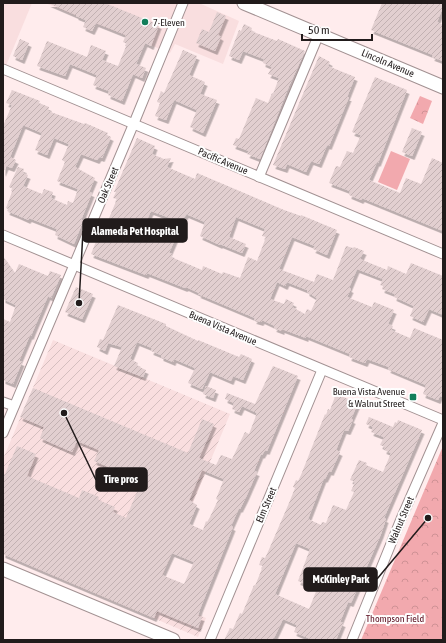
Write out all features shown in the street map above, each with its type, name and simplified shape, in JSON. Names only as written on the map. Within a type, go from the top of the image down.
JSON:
[{"type":"main road","name":"Lincoln Avenue","points":[[244,3],[443,87]]},
{"type":"main road","points":[[3,569],[173,640]]},
{"type":"street","name":"Oak Street","points":[[3,433],[183,3]]},
{"type":"street","points":[[260,177],[319,34]]},
{"type":"street","name":"Pacific Avenue","points":[[3,69],[443,254]]},
{"type":"street","name":"Buena Vista Avenue","points":[[3,235],[443,421]]},
{"type":"street","name":"Elm Street","points":[[210,640],[322,370]]},
{"type":"street","points":[[3,402],[14,406]]},
{"type":"street","name":"Walnut Street","points":[[352,640],[443,421]]},
{"type":"shaded area","points":[[3,3],[32,3],[3,73]]},
{"type":"shaded area","points":[[45,3],[199,3],[239,21],[223,64],[175,44],[170,53]]},
{"type":"shaded area","points":[[53,340],[230,414],[154,596],[206,618],[198,637],[3,554],[3,459]]},
{"type":"green space","points":[[420,96],[432,101],[423,124],[410,118]]},
{"type":"green space","points":[[391,151],[410,159],[397,190],[378,182]]},
{"type":"green space","name":"Thompson Field","points":[[443,446],[443,640],[361,640]]},
{"type":"building","points":[[48,3],[105,3],[159,25],[151,46],[145,43],[136,64],[146,68],[142,78],[133,74],[122,101],[108,95],[109,91],[93,85],[97,75],[70,64],[65,76],[37,66],[47,41],[87,57],[91,45],[106,51],[102,60],[118,66],[127,44],[123,42],[126,35],[96,23],[92,31],[83,27],[86,20]]},
{"type":"building","points":[[382,3],[443,3],[443,7],[437,22],[443,25],[443,61],[432,57],[433,55],[371,30]]},
{"type":"building","points":[[217,12],[226,16],[218,35],[221,37],[215,51],[196,43],[202,29],[209,32]]},
{"type":"building","points":[[244,24],[252,28],[251,31],[277,41],[278,39],[305,51],[289,86],[260,159],[247,154],[249,151],[233,145],[236,138],[239,139],[256,98],[268,103],[279,78],[268,74],[272,67],[263,63],[264,59],[243,51],[239,60],[229,56],[239,30],[241,31]]},
{"type":"building","points":[[20,39],[29,43],[22,60],[13,56]]},
{"type":"building","points":[[183,50],[197,56],[189,75],[205,82],[200,94],[217,100],[203,133],[190,127],[197,110],[174,100],[166,120],[155,116],[160,103],[157,102],[161,91],[164,93]]},
{"type":"building","points":[[319,56],[330,62],[328,66],[355,77],[347,97],[349,97],[329,146],[327,145],[319,164],[311,161],[306,172],[287,164],[285,169],[273,165]]},
{"type":"building","points":[[375,77],[407,90],[378,163],[377,162],[369,180],[400,193],[406,178],[421,184],[432,158],[443,163],[443,231],[362,198],[361,200],[349,195],[350,191],[329,183],[336,166],[340,167],[347,151],[353,153],[361,135],[352,132]]},
{"type":"building","points":[[12,90],[40,101],[39,103],[49,107],[48,111],[84,124],[85,123],[108,133],[107,135],[111,137],[102,158],[99,157],[97,160],[81,154],[75,167],[95,178],[89,192],[92,193],[81,220],[83,221],[74,244],[55,235],[57,229],[29,218],[28,220],[7,211],[8,209],[6,208],[13,189],[9,187],[18,167],[24,169],[23,173],[28,175],[23,186],[42,194],[44,189],[53,192],[51,198],[67,205],[68,201],[73,203],[78,189],[57,181],[65,162],[62,160],[69,144],[54,138],[47,155],[35,150],[42,133],[23,125],[10,157],[16,160],[12,168],[6,166],[3,173],[3,126],[12,105],[6,103]]},
{"type":"building","points":[[412,128],[422,132],[412,156],[402,152]]},
{"type":"building","points":[[137,138],[155,146],[152,154],[164,159],[171,158],[167,167],[195,179],[197,173],[284,210],[301,215],[337,230],[327,255],[313,249],[315,246],[292,237],[279,269],[314,282],[317,274],[333,280],[346,246],[364,251],[360,259],[387,270],[388,266],[406,274],[411,263],[443,276],[443,315],[429,309],[423,322],[410,316],[414,306],[394,297],[395,294],[382,289],[383,286],[380,285],[383,279],[357,269],[347,297],[372,307],[374,302],[394,310],[388,324],[393,326],[391,330],[410,338],[414,328],[443,340],[443,397],[440,396],[438,400],[423,394],[426,385],[388,369],[389,367],[367,359],[365,363],[349,357],[350,354],[306,336],[306,338],[282,329],[282,331],[274,328],[275,326],[262,320],[261,322],[254,320],[255,318],[198,294],[199,293],[186,287],[185,288],[147,273],[146,275],[91,254],[99,234],[102,235],[117,199],[113,198],[116,192],[114,192]],"holes":[[[151,211],[173,219],[166,237],[143,228]],[[186,214],[205,222],[200,236],[242,253],[246,244],[229,237],[236,217],[265,229],[262,236],[266,237],[257,261],[248,257],[240,278],[223,272],[222,274],[203,266],[202,270],[171,257],[172,254],[169,253]],[[277,282],[285,286],[287,282],[307,290],[307,292],[317,298],[311,311],[307,309],[305,314],[292,307],[294,303],[286,299],[284,304],[270,299]]]},
{"type":"building","points":[[3,256],[15,273],[19,264],[48,276],[50,271],[61,275],[51,298],[48,296],[31,336],[30,335],[19,361],[22,362],[13,384],[3,380],[3,319],[10,322],[16,305],[3,299]]},
{"type":"building","points":[[76,287],[93,294],[82,319],[65,312]]},
{"type":"building","points":[[118,305],[166,324],[166,326],[198,341],[239,357],[241,354],[252,359],[243,380],[233,376],[231,381],[210,372],[202,389],[188,383],[195,368],[174,359],[173,362],[161,357],[161,355],[151,351],[152,348],[137,342],[130,359],[138,363],[137,366],[146,370],[143,377],[114,366],[122,347],[108,343],[105,351],[97,347],[100,339],[103,340]]},
{"type":"building","points":[[273,366],[298,376],[267,451],[265,450],[262,455],[261,454],[254,471],[257,472],[231,526],[233,527],[200,609],[198,616],[202,617],[198,628],[157,611],[154,618],[3,554],[3,474],[5,474],[17,446],[36,454],[27,476],[79,498],[82,490],[99,497],[98,500],[115,507],[113,512],[126,518],[137,492],[135,491],[140,480],[94,461],[99,450],[77,441],[72,452],[40,438],[44,427],[20,417],[33,388],[188,453],[202,419],[214,424],[199,458],[216,465],[221,455],[232,459],[245,432],[249,434],[257,413],[242,406],[239,412],[232,409],[234,403],[225,399],[227,393],[255,404]],"holes":[[[202,470],[224,479],[216,499],[218,500],[210,517],[207,522],[206,521],[203,530],[189,524],[197,505],[189,500]],[[172,553],[194,562],[184,584],[162,575]]]},
{"type":"building","points":[[206,386],[216,390],[213,398],[203,394]]},
{"type":"building","points":[[336,394],[358,403],[351,419],[353,420],[348,431],[344,430],[336,450],[340,452],[331,472],[329,471],[325,479],[324,478],[308,519],[321,525],[322,522],[326,523],[333,505],[346,510],[354,492],[351,491],[355,482],[350,480],[359,460],[367,463],[366,465],[383,472],[391,453],[384,450],[385,447],[380,445],[384,437],[371,432],[373,427],[366,424],[369,417],[393,427],[395,422],[397,423],[398,420],[422,430],[384,518],[386,519],[381,534],[351,603],[348,602],[340,622],[343,623],[336,640],[313,640],[294,632],[297,625],[283,619],[273,640],[224,640],[230,628],[233,629],[240,613],[242,614],[254,585],[255,586],[263,566],[259,565],[262,557],[265,558],[267,554],[295,488],[293,487],[296,480],[298,481],[301,475],[325,414],[326,415],[328,409],[330,410]],"holes":[[[296,543],[310,549],[298,581],[317,589],[309,609],[275,594]]]},
{"type":"place","name":"7-Eleven","points":[[145,22]]},
{"type":"place","name":"Alameda Pet Hospital","points":[[79,303]]},
{"type":"place","name":"Buena Vista Avenue & Walnut Street","points":[[413,397]]},
{"type":"place","name":"Tire pros","points":[[64,413]]},
{"type":"place","name":"McKinley Park","points":[[428,518]]}]
